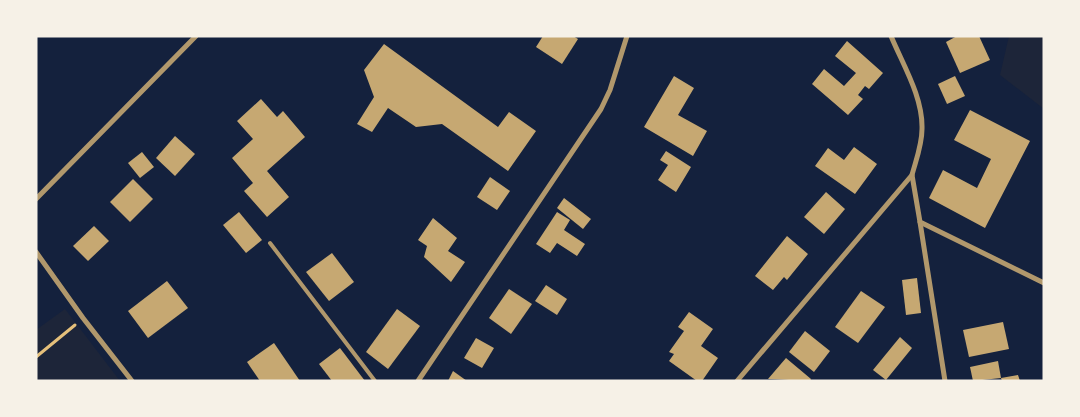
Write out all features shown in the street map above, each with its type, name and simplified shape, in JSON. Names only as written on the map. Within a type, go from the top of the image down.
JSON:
[{"type":"street","points":[[36,199],[196,36]]},
{"type":"street","points":[[418,381],[601,109],[610,90],[628,36]]},
{"type":"street","points":[[737,381],[912,175],[920,147],[922,128],[920,110],[891,36]]},
{"type":"street","points":[[912,175],[945,381]]},
{"type":"street","points":[[920,222],[1044,283]]},
{"type":"street","points":[[36,252],[83,318],[132,381]]},
{"type":"lane","points":[[270,243],[375,381]]},
{"type":"path","points":[[36,357],[83,318]]},
{"type":"shaded area","points":[[1009,36],[1044,36],[1044,109],[1000,75]]},
{"type":"shaded area","points":[[65,309],[120,381],[36,381],[36,330]]},
{"type":"building","points":[[543,36],[573,36],[578,39],[562,64],[536,47]]},
{"type":"building","points":[[957,36],[979,36],[990,60],[960,73],[946,42]]},
{"type":"building","points":[[847,41],[883,73],[869,89],[865,86],[858,95],[863,99],[848,115],[812,84],[824,69],[844,86],[856,73],[835,56]]},
{"type":"building","points":[[384,44],[498,127],[509,112],[536,131],[508,171],[442,124],[416,127],[388,108],[372,132],[357,124],[374,97],[364,70]]},
{"type":"building","points":[[674,76],[694,88],[678,115],[707,131],[693,156],[644,127]]},
{"type":"building","points":[[955,76],[965,96],[947,104],[938,84]]},
{"type":"building","points":[[261,99],[277,117],[283,111],[305,137],[267,171],[289,197],[267,217],[244,191],[253,183],[232,158],[253,139],[237,121]]},
{"type":"building","points":[[970,110],[1030,141],[985,228],[929,198],[943,170],[977,188],[991,159],[954,140]]},
{"type":"building","points":[[175,136],[195,154],[175,176],[156,158]]},
{"type":"building","points":[[854,147],[877,164],[855,194],[815,166],[828,148],[844,160]]},
{"type":"building","points":[[666,151],[691,167],[676,192],[658,180],[668,165],[660,160]]},
{"type":"building","points":[[142,152],[154,167],[140,178],[128,163]]},
{"type":"building","points":[[490,177],[510,191],[497,210],[477,197]]},
{"type":"building","points":[[133,179],[153,199],[130,222],[110,202]]},
{"type":"building","points":[[826,192],[845,209],[824,234],[804,217]]},
{"type":"building","points":[[564,198],[591,219],[583,229],[557,208]]},
{"type":"building","points":[[239,212],[262,240],[246,253],[223,225]]},
{"type":"building","points":[[557,212],[570,220],[564,230],[585,244],[577,256],[557,243],[550,253],[536,244]]},
{"type":"building","points":[[433,218],[457,238],[448,251],[465,262],[451,282],[424,257],[427,246],[418,240]]},
{"type":"building","points":[[94,226],[109,241],[88,261],[73,246]]},
{"type":"building","points":[[787,236],[808,254],[787,280],[784,277],[773,290],[755,276]]},
{"type":"building","points":[[332,253],[354,282],[329,301],[306,272]]},
{"type":"building","points":[[917,278],[921,313],[906,315],[902,280]]},
{"type":"building","points":[[167,281],[188,308],[148,338],[128,311]]},
{"type":"building","points":[[546,285],[567,299],[557,315],[535,301]]},
{"type":"building","points":[[509,289],[532,304],[511,334],[489,318]]},
{"type":"building","points":[[861,291],[885,307],[858,343],[835,327]]},
{"type":"building","points":[[397,309],[420,326],[388,369],[366,352]]},
{"type":"building","points":[[689,312],[713,329],[701,346],[718,358],[702,381],[697,381],[669,361],[674,354],[669,352],[684,331],[678,327]]},
{"type":"building","points":[[1003,322],[1009,349],[969,357],[963,330]]},
{"type":"building","points":[[805,331],[830,351],[814,372],[789,352]]},
{"type":"building","points":[[900,337],[912,348],[886,380],[873,370]]},
{"type":"building","points":[[476,338],[494,348],[482,368],[464,358]]},
{"type":"building","points":[[274,343],[300,381],[260,381],[247,362]]},
{"type":"building","points":[[340,348],[365,381],[332,381],[319,364]]},
{"type":"building","points":[[786,358],[811,379],[810,381],[768,379]]},
{"type":"building","points":[[998,361],[1001,378],[973,381],[970,367]]},
{"type":"building","points":[[453,371],[467,381],[448,381]]},
{"type":"building","points":[[1018,375],[1020,381],[1002,381],[1001,378]]}]
